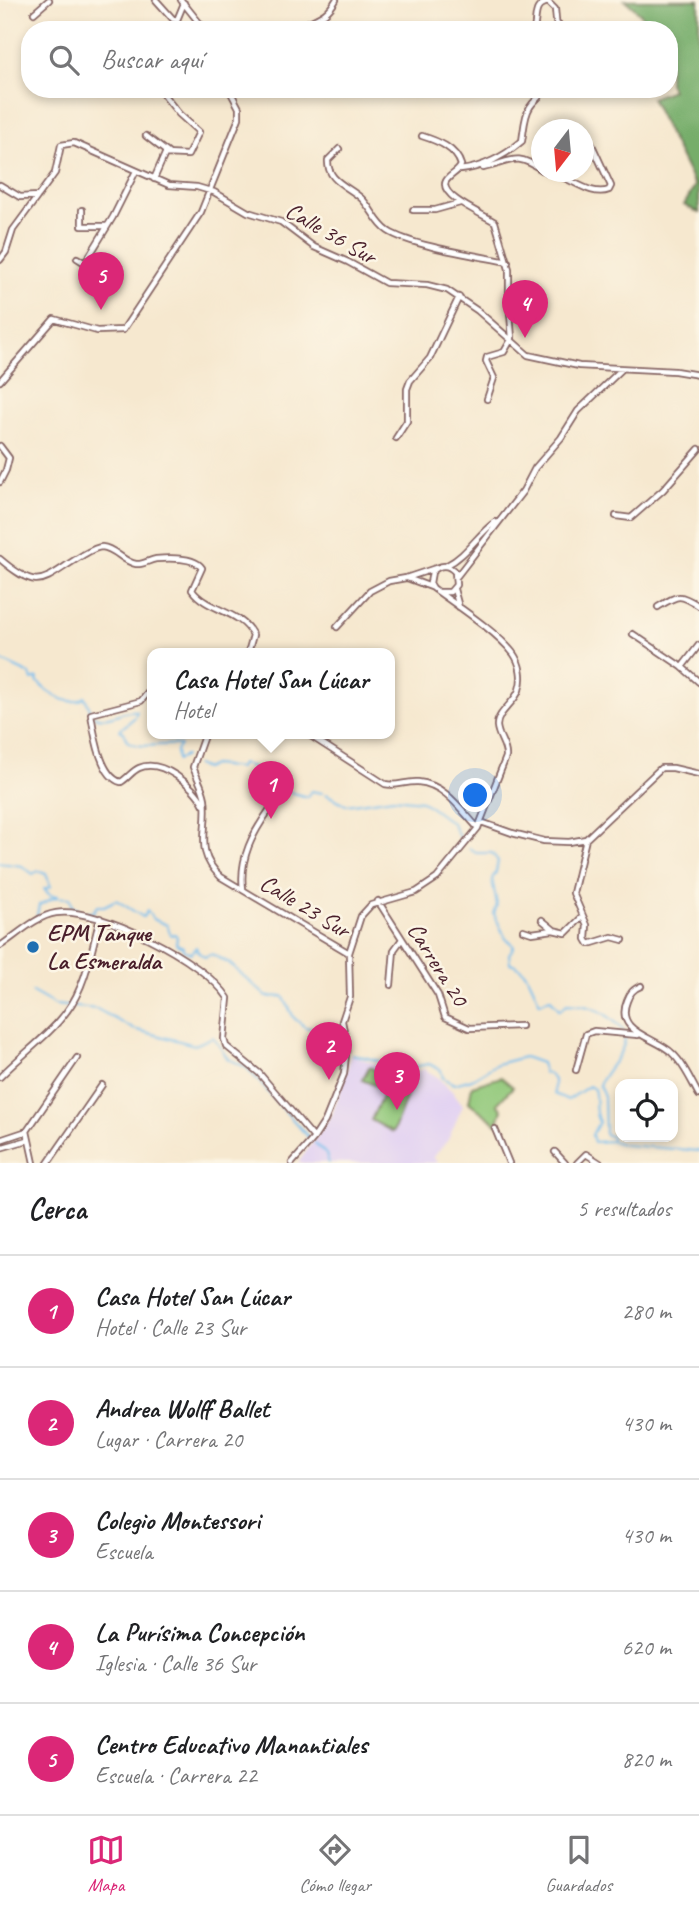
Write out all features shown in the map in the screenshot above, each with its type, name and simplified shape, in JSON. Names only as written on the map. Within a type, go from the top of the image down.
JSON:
[{"type":"street","points":[[34,13],[49,0]]},
{"type":"street","points":[[156,0],[177,20],[183,1]]},
{"type":"street","points":[[314,21],[329,13],[336,0]]},
{"type":"street","points":[[183,1],[198,21]]},
{"type":"street","points":[[535,21],[537,8],[541,4],[551,4],[555,21]]},
{"type":"street","points":[[146,136],[168,153],[188,155],[199,132],[166,98]]},
{"type":"street","points":[[0,382],[54,319],[97,331],[123,330],[201,212],[239,118],[239,108],[234,98]]},
{"type":"street","points":[[479,167],[522,141],[527,113],[531,103],[538,98]]},
{"type":"street","points":[[422,136],[453,151],[460,160],[460,170]]},
{"type":"street","name":"Calle 36 Sur","points":[[38,196],[55,173],[61,145],[82,146],[169,185],[209,190],[248,212],[281,222],[314,247],[348,262],[376,279],[394,284],[439,287],[459,297],[528,355],[549,361],[621,370],[675,371],[699,376]]},
{"type":"street","points":[[339,149],[328,160],[328,170],[337,181],[361,198],[387,230],[416,242],[508,262]]},
{"type":"street","points":[[575,182],[598,193],[610,190],[611,186],[594,149]]},
{"type":"street","points":[[154,179],[163,155],[168,153]]},
{"type":"street","points":[[487,399],[494,378],[487,365],[487,357],[504,352],[511,342],[508,262],[495,222],[460,203],[445,187],[447,180],[460,170],[519,158],[531,163]]},
{"type":"street","points":[[77,258],[85,263],[136,170]]},
{"type":"street","points":[[0,185],[20,197],[38,196]]},
{"type":"street","points":[[0,260],[6,252],[13,230],[38,196]]},
{"type":"street","points":[[413,210],[435,210],[460,203]]},
{"type":"street","points":[[82,211],[82,226],[107,226]]},
{"type":"street","points":[[396,438],[407,421],[407,388],[410,381],[429,358],[459,297]]},
{"type":"street","points":[[459,608],[454,589],[457,577],[523,491],[535,468],[561,438],[578,411],[621,370]]},
{"type":"street","points":[[0,446],[9,458],[0,482]]},
{"type":"street","points":[[616,516],[631,518],[663,491],[699,449]]},
{"type":"street","points":[[337,627],[370,591],[388,581],[406,578],[454,561],[482,531],[499,520]]},
{"type":"street","points":[[0,559],[22,577],[33,581],[46,579],[86,553],[101,547],[133,564],[156,559],[199,563],[201,573],[191,590],[196,596],[232,614],[251,630],[253,635],[249,648]]},
{"type":"street","points":[[444,566],[452,569],[457,577]]},
{"type":"street","points":[[433,588],[430,577],[436,568]]},
{"type":"street","points":[[406,578],[439,592],[454,589]]},
{"type":"street","name":"Carrera 20","points":[[439,592],[513,653],[521,674],[518,693],[498,720],[498,730],[506,757],[478,828],[429,884],[416,892],[378,901],[438,995],[442,1011],[450,1021],[469,1028],[522,1026]]},
{"type":"street","points":[[658,607],[678,596],[699,606]]},
{"type":"street","points":[[633,634],[682,667],[699,682]]},
{"type":"street","points":[[682,667],[699,646]]},
{"type":"street","points":[[147,694],[141,701],[91,714],[105,768],[112,778],[121,782],[140,767],[164,768],[192,787],[205,809]]},
{"type":"street","name":"Calle 23 Sur","points":[[203,739],[193,767],[202,788],[205,809],[203,850],[207,862],[221,877],[349,953]]},
{"type":"street","points":[[315,739],[385,784],[393,786],[415,781],[437,787],[478,828]]},
{"type":"street","points":[[623,940],[612,937],[589,944],[586,939],[587,925],[573,893],[586,839],[653,774],[667,767],[699,774]]},
{"type":"street","name":"Calle 23 Sur","points":[[243,889],[244,856],[270,809]]},
{"type":"street","points":[[481,822],[512,834],[544,841],[569,842],[586,839]]},
{"type":"street","points":[[293,1163],[314,1138],[331,1109],[344,1074],[347,1045],[342,1021],[350,997],[349,953],[361,916],[378,901]]},
{"type":"street","points":[[0,946],[52,913],[65,912],[100,918],[187,960],[225,993],[229,1004],[225,1024],[226,1046],[259,1073],[314,1138]]},
{"type":"street","points":[[523,930],[532,933],[553,930],[568,932],[583,916]]},
{"type":"street","points":[[0,1077],[61,1019],[72,1005],[100,918]]},
{"type":"street","points":[[542,920],[553,930]]},
{"type":"street","points":[[391,985],[394,950],[402,939]]},
{"type":"street","points":[[639,1035],[626,1021],[624,1009],[631,992],[641,986]]},
{"type":"street","points":[[576,1070],[583,1036],[586,1034],[594,1031],[639,1035],[673,1053],[699,1095]]},
{"type":"street","points":[[0,1140],[27,1131],[77,1058]]},
{"type":"street","points":[[48,1163],[102,1085]]},
{"type":"street","points":[[495,1129],[509,1163]]},
{"type":"street","points":[[27,1131],[34,1163]]},
{"type":"street","points":[[0,1148],[28,1140]]},
{"type":"street","points":[[555,1152],[565,1163]]},
{"type":"street","points":[[576,1163],[586,1154],[600,1163]]},
{"type":"shaded area","points":[[350,1054],[407,1074],[424,1069],[453,1092],[463,1105],[448,1140],[433,1157],[438,1163],[298,1163],[332,1115]]},
{"type":"green space","points":[[625,0],[699,0],[699,213],[684,205],[695,186],[651,98],[678,98],[678,21],[644,21],[641,14]]},
{"type":"green space","points":[[369,1067],[386,1076],[382,1088],[362,1080]]},
{"type":"green space","points":[[391,1077],[411,1085],[393,1132],[371,1120]]},
{"type":"green space","points":[[501,1077],[513,1087],[497,1104],[502,1110],[497,1124],[469,1102],[472,1086]]},
{"type":"waterway","points":[[0,660],[30,674],[32,680],[38,678],[41,686],[60,698],[73,701],[85,697],[91,712]]},
{"type":"waterway","points":[[94,716],[105,717],[137,711],[135,717],[120,730],[124,732],[127,741],[146,746],[180,745],[176,751],[177,760],[185,756]]},
{"type":"waterway","points":[[196,765],[205,769],[213,765],[239,768],[241,764],[247,765],[269,775],[280,789],[307,797],[311,791],[322,793]]},
{"type":"waterway","points":[[326,794],[346,805],[393,798],[422,801],[452,823],[461,840]]},
{"type":"waterway","points":[[469,848],[476,853],[492,853],[498,861],[492,879],[497,905],[494,914],[506,939],[514,947],[509,954],[510,963],[526,974],[540,1003],[550,998],[560,1010],[567,1004],[592,1008],[612,1019],[624,1031]]},
{"type":"waterway","points":[[0,863],[22,866],[33,874],[38,871],[46,874],[51,887],[44,889],[50,895],[58,896]]},
{"type":"waterway","points":[[37,915],[39,905],[55,897],[70,898],[72,907],[84,913],[93,912],[97,906],[104,906],[116,900],[143,917],[147,911],[153,919],[167,925],[171,935],[175,934],[177,937],[176,944],[183,947],[183,950],[191,953],[196,947],[205,957],[211,954],[229,963],[267,997],[283,996],[294,1018],[305,1027],[327,1031],[343,1050]]},
{"type":"waterway","points":[[32,992],[55,1005],[97,1009],[133,1029],[195,1045],[213,1037],[228,1059],[246,1067],[309,1138]]},
{"type":"waterway","points":[[612,1140],[612,1137],[605,1134],[604,1097],[599,1085],[622,1049],[625,1037]]},
{"type":"waterway","points":[[352,1054],[407,1068],[429,1064],[441,1070],[443,1078],[454,1084],[472,1079],[497,1064],[524,1057],[541,1063],[544,1073],[554,1080],[554,1094],[568,1100],[589,1086],[594,1089],[599,1122],[592,1135],[594,1142],[612,1141],[625,1145],[699,1151]]},
{"type":"waterway","points":[[315,1143],[326,1154],[329,1163]]},
{"type":"place","name":"Centro Educativo Manantiales","points":[[101,310]]},
{"type":"place","name":"La Purísima Concepción","points":[[525,338]]},
{"type":"place","name":"Casa Hotel San Lúcar","points":[[271,819]]},
{"type":"place","name":"EPM Tanque La Esmeralda","points":[[33,947]]},
{"type":"place","name":"Andrea Wolff Ballet","points":[[329,1080]]},
{"type":"place","name":"Colegio Montessori","points":[[397,1110]]}]
